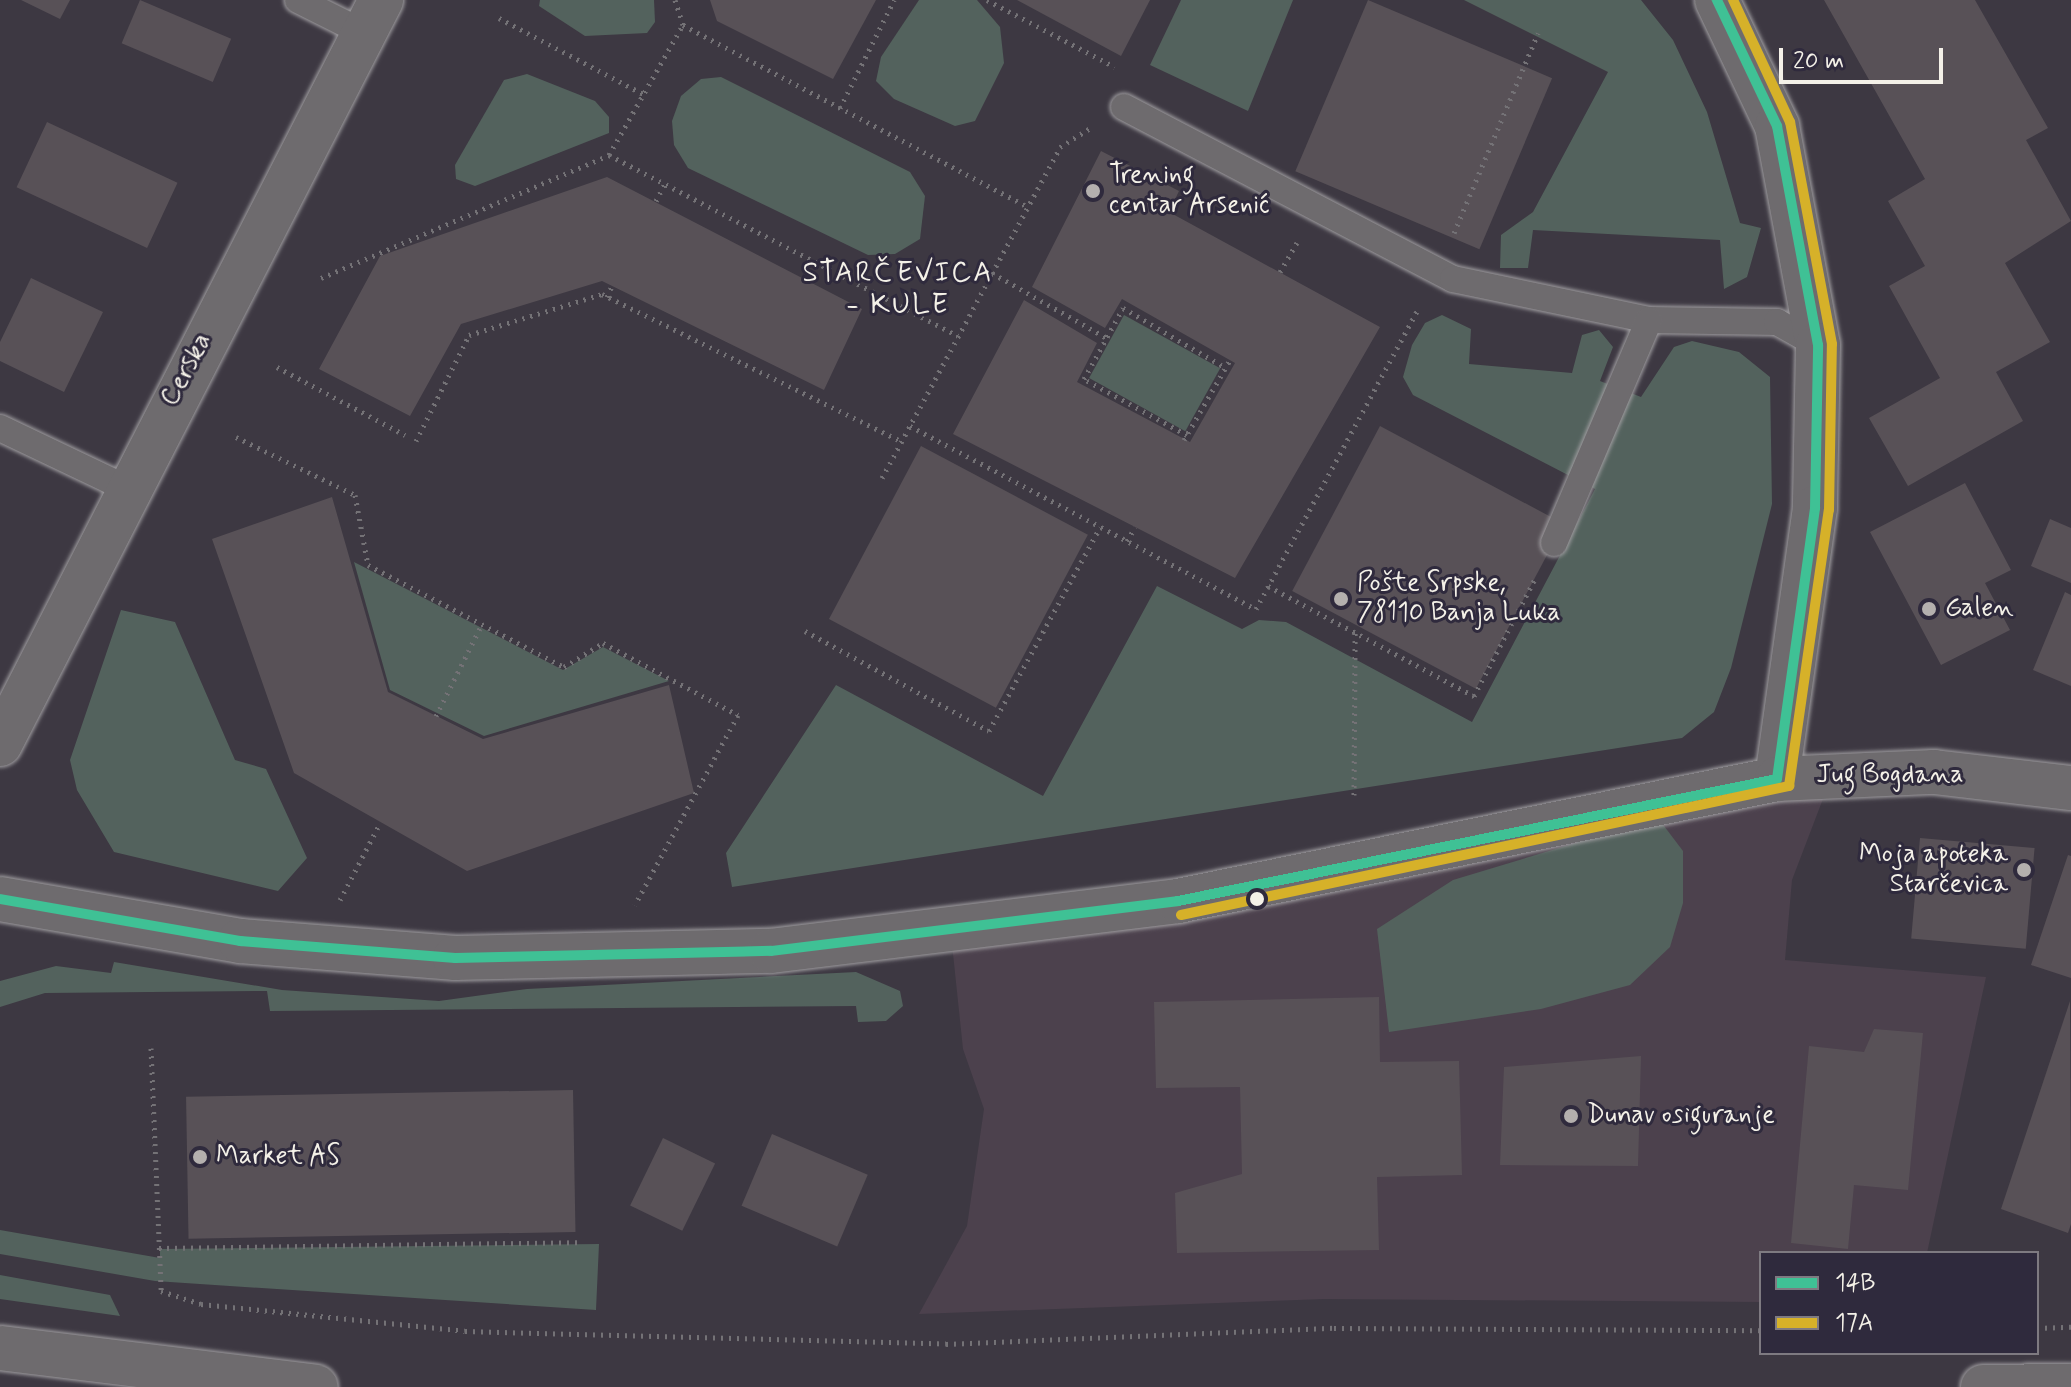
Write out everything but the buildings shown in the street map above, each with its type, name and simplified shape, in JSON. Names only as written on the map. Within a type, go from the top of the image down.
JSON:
[{"type":"street","points":[[1717,0],[1777,126],[1818,345],[1815,508],[1777,779]]},
{"type":"street","name":"Cerska","points":[[0,744],[126,488],[373,17]]},
{"type":"street","name":"Jug Bogdana","points":[[0,899],[240,941],[440,957],[771,951],[1178,901],[1777,779],[1934,772],[2071,788]]},
{"type":"street","points":[[0,1348],[316,1387]]},
{"type":"street","points":[[1983,1387],[2071,1386]]},
{"type":"lane","points":[[298,0],[373,17]]},
{"type":"lane","points":[[1124,107],[1438,271],[1649,320],[1752,318],[1777,322],[1818,345]]},
{"type":"lane","points":[[1554,543],[1649,320]]},
{"type":"lane","points":[[0,428],[126,488]]},
{"type":"path","points":[[675,0],[683,25],[1027,206]]},
{"type":"path","points":[[840,108],[894,0]]},
{"type":"path","points":[[987,0],[1127,73]]},
{"type":"path","points":[[499,18],[643,94]]},
{"type":"path","points":[[321,278],[609,155],[683,25]]},
{"type":"path","points":[[910,426],[1256,609],[1438,271],[1538,33]]},
{"type":"path","points":[[882,478],[1060,147],[1124,107]]},
{"type":"path","points":[[609,155],[958,336]]},
{"type":"path","points":[[656,201],[665,183]]},
{"type":"path","points":[[992,273],[1107,338]]},
{"type":"path","points":[[607,297],[612,286]]},
{"type":"path","points":[[416,441],[469,335],[607,297],[901,441]]},
{"type":"path","points":[[1226,368],[1123,308],[1084,379],[1186,437],[1226,368],[1230,360]]},
{"type":"path","points":[[277,367],[405,435]]},
{"type":"path","points":[[236,437],[355,495],[368,565],[564,667],[603,643],[738,715],[629,915]]},
{"type":"path","points":[[805,631],[989,731],[1100,527]]},
{"type":"path","points":[[1127,541],[1135,527]]},
{"type":"path","points":[[1268,586],[1474,696],[1554,543]]},
{"type":"path","points":[[436,716],[482,624]]},
{"type":"path","points":[[1354,795],[1355,632]]},
{"type":"path","points":[[338,902],[380,823]]},
{"type":"path","points":[[151,1048],[161,1291],[201,1304],[465,1331],[946,1344],[1334,1328],[1759,1330]]},
{"type":"path","points":[[159,1248],[578,1242]]},
{"type":"path","points":[[2039,1328],[2071,1327]]},
{"type":"shaded area","points":[[540,0],[654,0],[655,22],[647,33],[585,36],[539,6]]},
{"type":"shaded area","points":[[919,0],[977,0],[1000,27],[1004,63],[975,121],[955,126],[894,99],[876,81],[881,57]]},
{"type":"shaded area","points":[[1181,0],[1293,0],[1248,111],[1150,65]]},
{"type":"shaded area","points":[[1464,0],[1641,0],[1673,40],[1707,112],[1740,223],[1761,228],[1747,277],[1724,289],[1720,240],[1533,230],[1528,268],[1500,268],[1501,235],[1533,212],[1608,72]]},
{"type":"shaded area","points":[[527,74],[595,101],[609,117],[609,133],[475,186],[456,179],[455,165],[504,80]]},
{"type":"shaded area","points":[[721,77],[910,172],[925,196],[920,239],[895,254],[868,255],[688,168],[674,145],[672,121],[681,96],[701,79]]},
{"type":"shaded area","points":[[1124,315],[1220,368],[1185,431],[1089,378]]},
{"type":"shaded area","points":[[1442,315],[1471,329],[1469,364],[1572,373],[1582,335],[1599,330],[1613,347],[1600,381],[1641,397],[1674,347],[1692,341],[1739,352],[1770,377],[1772,504],[1731,668],[1714,712],[1682,738],[732,887],[726,853],[836,685],[1043,796],[1157,586],[1242,629],[1259,620],[1286,622],[1472,722],[1595,489],[1413,395],[1403,377],[1412,345],[1425,323]]},
{"type":"shaded area","points":[[354,562],[563,670],[603,647],[669,681],[484,736],[390,690]]},
{"type":"shaded area","points":[[121,610],[175,622],[235,760],[266,769],[307,858],[278,891],[114,852],[77,790],[70,760]]},
{"type":"shaded area","points":[[1826,791],[1792,880],[1785,960],[1986,977],[1927,1251],[1759,1251],[1759,1302],[1324,1299],[919,1314],[967,1226],[984,1109],[963,1049],[952,944],[1250,910],[1656,814]]},
{"type":"shaded area","points":[[1658,818],[1683,851],[1683,903],[1670,947],[1630,985],[1541,1009],[1389,1032],[1377,929],[1453,880]]},
{"type":"shaded area","points":[[114,962],[282,990],[439,1001],[527,989],[856,972],[900,991],[903,1006],[886,1021],[858,1022],[856,1006],[270,1011],[267,991],[45,993],[0,1007],[0,981],[56,966],[111,973]]},
{"type":"shaded area","points":[[0,1230],[160,1258],[160,1249],[599,1244],[596,1310],[155,1281],[0,1254]]},
{"type":"shaded area","points":[[0,1275],[110,1295],[120,1316],[0,1299]]},
{"type":"transit line","name":"14B","points":[[0,899],[240,941],[455,958],[771,951],[1178,901],[1777,779],[1815,508],[1818,345],[1777,126],[1717,0]]},
{"type":"transit line","name":"17A","points":[[1181,915],[1789,786],[1829,510],[1832,344],[1790,122],[1733,0]]},
{"type":"place","name":"Trening centar Arsenić","points":[[1093,191]]},
{"type":"place","name":"Pošte Srpske, 78110 Banja Luka","points":[[1341,599]]},
{"type":"place","name":"Galen","points":[[1929,609]]},
{"type":"place","name":"Moja apoteka Starčevica","points":[[2024,870]]},
{"type":"place","name":"Dunav osiguranje","points":[[1571,1116]]},
{"type":"place","name":"Market AS","points":[[200,1157]]},
{"type":"district","name":"STARČEVICA - KULE","points":[[898,290]]}]
